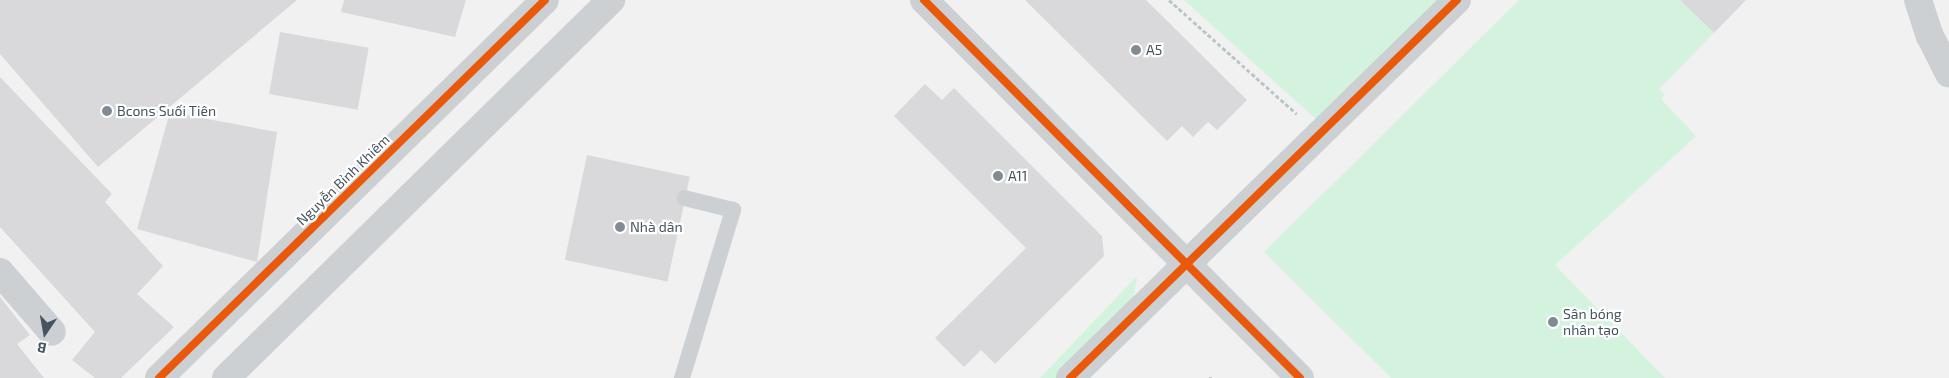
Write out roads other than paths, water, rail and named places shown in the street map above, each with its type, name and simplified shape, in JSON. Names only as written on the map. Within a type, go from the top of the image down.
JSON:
[{"type":"street","name":"Nguyễn Bỉnh Khiêm","points":[[159,378],[545,0]]},
{"type":"street","points":[[226,378],[611,0]]},
{"type":"street","points":[[924,0],[1300,378]]},
{"type":"street","points":[[1070,378],[1457,0]]},
{"type":"street","points":[[1918,0],[1930,36],[1949,74]]},
{"type":"street","points":[[0,272],[52,332]]},
{"type":"lane","points":[[682,378],[733,210],[684,198]]},
{"type":"place","name":"A5","points":[[1136,50]]},
{"type":"place","name":"Bcons Suối Tiên","points":[[107,111]]},
{"type":"place","name":"A11","points":[[998,176]]},
{"type":"place","name":"Nhà dân","points":[[620,227]]},
{"type":"place","name":"Sân bóng nhân tạo","points":[[1553,322]]}]
